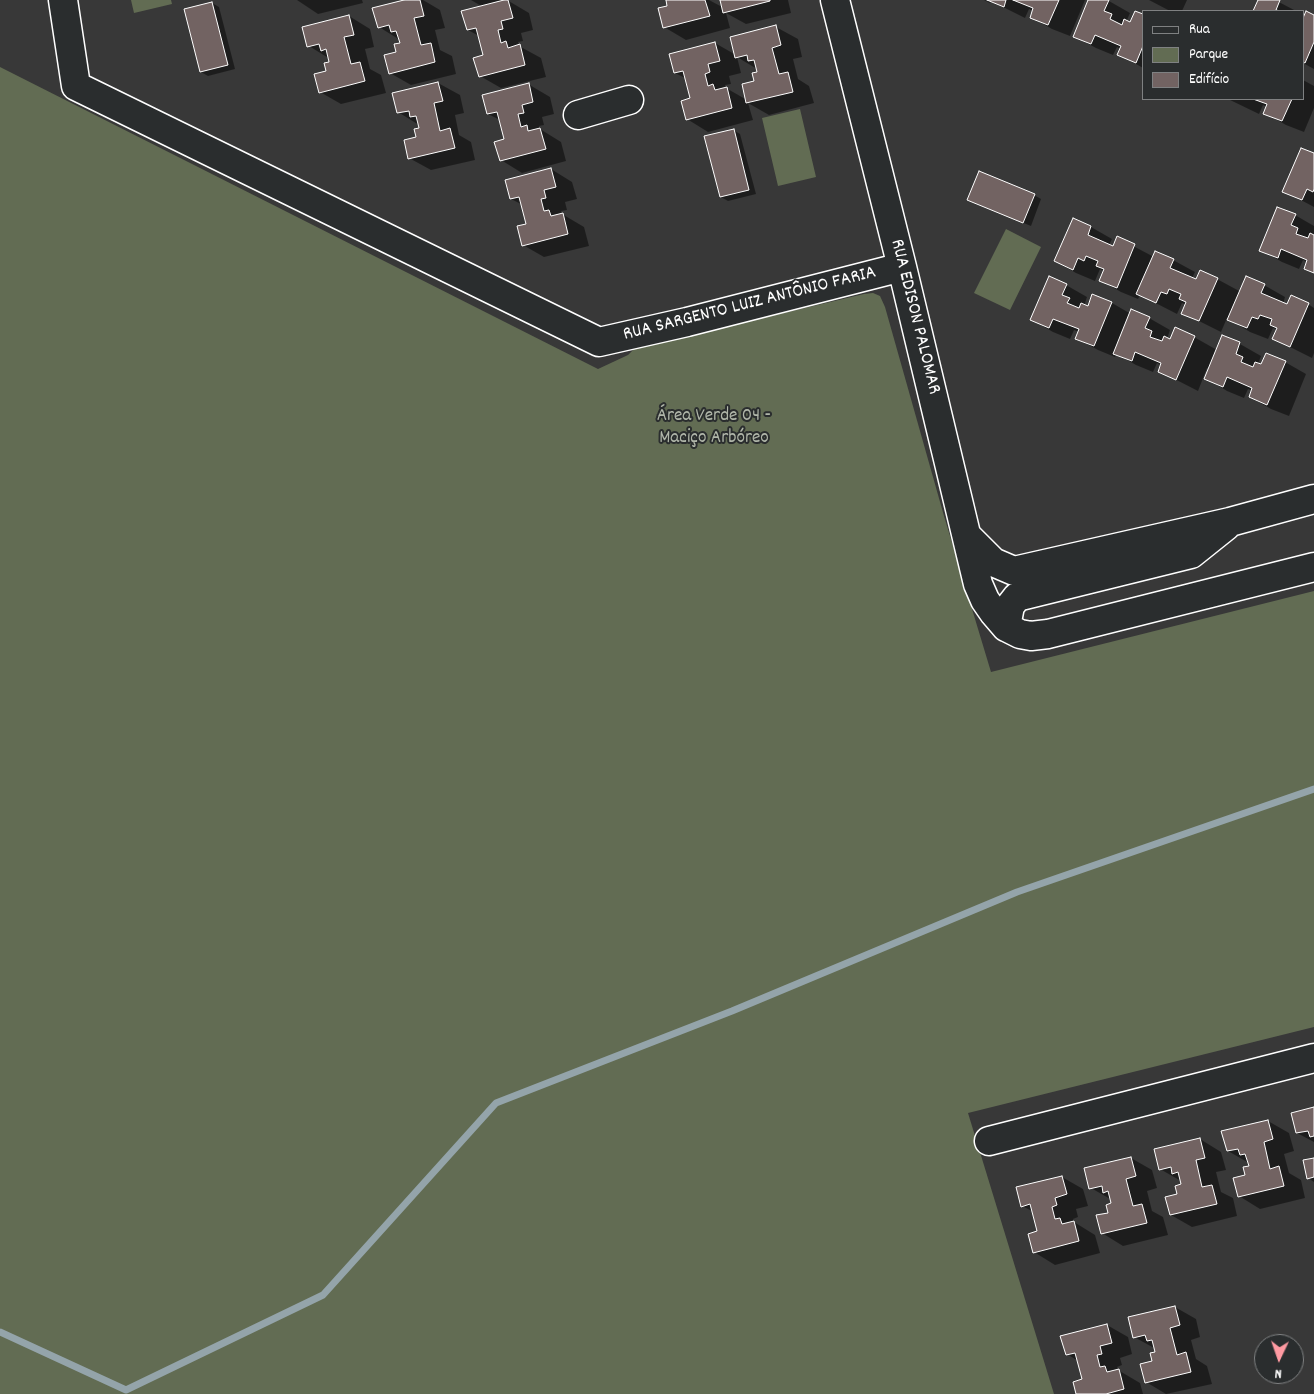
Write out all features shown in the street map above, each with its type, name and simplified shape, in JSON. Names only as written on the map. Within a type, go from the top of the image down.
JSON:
[{"type":"street","name":"RUA SARGENTO LUIZ ANTÔNIO FARIA","points":[[63,0],[76,86],[599,342],[687,322],[902,267]]},
{"type":"street","name":"RUA EDISON PALOMAR","points":[[835,0],[902,267],[978,584],[985,600],[1006,627]]},
{"type":"street","points":[[578,115],[629,100]]},
{"type":"street","points":[[967,536],[993,562],[1014,571],[1230,522],[1314,499]]},
{"type":"street","points":[[1230,522],[1191,554],[1017,597],[1010,606],[1006,627],[1020,634],[1031,636],[1048,634],[1314,567]]},
{"type":"street","points":[[990,1141],[1314,1058]]},
{"type":"green space","points":[[131,0],[171,0],[172,4],[134,13]]},
{"type":"green space","name":"Área Verde 04 - Maciço Arbóreo","points":[[0,67],[598,369],[628,355],[635,348],[864,294],[873,293],[880,296],[885,307],[944,516],[991,672],[1314,591],[1314,1027],[968,1113],[1054,1394],[0,1394]]},
{"type":"green space","points":[[800,109],[816,177],[778,186],[762,118]]},
{"type":"green space","points":[[1006,229],[1041,247],[1010,310],[974,293]]},
{"type":"building","points":[[404,0],[420,0],[424,16],[414,18],[421,45],[431,43],[435,62],[389,74],[384,55],[396,52],[394,44],[400,43],[396,31],[391,32],[389,25],[378,28],[372,8]]},
{"type":"building","points":[[508,0],[513,18],[501,21],[503,29],[498,30],[501,43],[506,41],[508,48],[520,44],[525,65],[479,77],[473,58],[483,55],[476,28],[467,30],[461,11]]},
{"type":"building","points":[[666,0],[705,0],[710,16],[663,28],[658,8],[667,6]]},
{"type":"building","points":[[720,0],[770,0],[770,1],[723,13]]},
{"type":"building","points":[[987,0],[1006,0],[1004,7]]},
{"type":"building","points":[[1013,0],[1059,0],[1048,25],[1030,18],[1033,8]]},
{"type":"building","points":[[1088,0],[1109,0],[1104,11],[1112,14],[1110,19],[1122,25],[1124,19],[1130,22],[1135,11],[1142,14],[1142,48],[1136,63],[1117,55],[1121,46],[1095,35],[1091,44],[1073,37]]},
{"type":"building","points":[[1258,0],[1280,0],[1276,10],[1253,10]]},
{"type":"building","points":[[212,2],[228,65],[200,72],[184,9]]},
{"type":"building","points":[[1306,11],[1314,15],[1314,42],[1305,63],[1304,62],[1304,16]]},
{"type":"building","points":[[349,15],[354,35],[344,37],[351,64],[360,62],[365,81],[319,93],[314,74],[326,71],[324,63],[329,62],[326,49],[321,51],[319,44],[307,47],[302,27]]},
{"type":"building","points":[[776,25],[781,45],[772,48],[779,74],[788,72],[793,92],[746,103],[742,84],[754,81],[752,73],[757,72],[754,60],[748,61],[747,55],[735,58],[730,37]]},
{"type":"building","points":[[715,42],[720,61],[708,64],[710,72],[705,74],[708,86],[713,84],[715,90],[727,87],[732,108],[686,120],[681,101],[690,98],[683,71],[674,73],[669,54]]},
{"type":"building","points":[[438,82],[443,101],[434,103],[440,131],[450,128],[455,148],[408,159],[404,140],[416,137],[414,129],[419,128],[416,116],[410,117],[409,111],[397,113],[392,93]]},
{"type":"building","points":[[529,83],[533,102],[522,105],[524,113],[518,114],[521,127],[527,125],[528,131],[540,128],[546,149],[500,161],[494,142],[504,139],[497,112],[487,114],[482,95]]},
{"type":"building","points":[[1256,100],[1292,100],[1282,121],[1263,114],[1267,104]]},
{"type":"building","points":[[734,129],[749,190],[720,197],[704,136]]},
{"type":"building","points":[[1301,148],[1314,153],[1314,189],[1313,192],[1307,189],[1302,200],[1282,192]]},
{"type":"building","points":[[551,168],[556,187],[544,190],[546,198],[541,199],[544,211],[549,210],[551,216],[563,213],[568,234],[522,246],[517,226],[526,224],[519,197],[510,199],[505,180]]},
{"type":"building","points":[[979,171],[1035,194],[1023,223],[967,200]]},
{"type":"building","points":[[1277,207],[1296,214],[1291,225],[1298,228],[1296,234],[1308,238],[1310,233],[1314,235],[1314,273],[1304,269],[1307,260],[1281,249],[1278,258],[1259,251]]},
{"type":"building","points":[[1073,218],[1091,226],[1088,235],[1113,246],[1117,236],[1135,244],[1117,288],[1099,281],[1104,269],[1096,266],[1098,261],[1086,256],[1084,261],[1078,258],[1073,270],[1054,261]]},
{"type":"building","points":[[1155,251],[1174,259],[1170,268],[1196,279],[1200,270],[1218,278],[1199,321],[1181,314],[1186,302],[1179,299],[1181,294],[1169,289],[1167,294],[1161,292],[1156,303],[1136,294]]},
{"type":"building","points":[[1049,276],[1067,284],[1062,295],[1070,298],[1067,303],[1079,308],[1081,303],[1088,306],[1092,294],[1112,302],[1094,346],[1075,339],[1079,329],[1053,319],[1049,328],[1030,320]]},
{"type":"building","points":[[1246,276],[1265,284],[1261,293],[1287,304],[1291,295],[1309,303],[1290,347],[1272,339],[1277,328],[1270,325],[1272,319],[1260,315],[1258,319],[1252,317],[1247,328],[1227,320]]},
{"type":"building","points":[[1131,309],[1150,317],[1145,328],[1152,331],[1150,337],[1162,341],[1164,336],[1170,339],[1175,327],[1195,336],[1176,380],[1158,372],[1161,363],[1135,352],[1132,361],[1113,354]]},
{"type":"building","points":[[1222,335],[1240,342],[1236,354],[1243,357],[1241,362],[1253,367],[1255,362],[1261,364],[1266,353],[1286,361],[1267,405],[1249,397],[1252,388],[1227,377],[1223,387],[1204,379]]},
{"type":"building","points":[[1314,1107],[1314,1136],[1310,1137],[1308,1131],[1296,1133],[1291,1113]]},
{"type":"building","points":[[1268,1120],[1273,1139],[1264,1142],[1270,1169],[1279,1166],[1284,1186],[1238,1197],[1233,1178],[1245,1175],[1243,1167],[1249,1166],[1245,1154],[1240,1155],[1238,1149],[1227,1151],[1221,1131]]},
{"type":"building","points":[[1200,1138],[1205,1158],[1196,1160],[1202,1187],[1212,1185],[1217,1204],[1170,1215],[1165,1197],[1177,1194],[1175,1186],[1181,1184],[1178,1172],[1172,1174],[1171,1167],[1159,1170],[1154,1149]]},
{"type":"building","points":[[1131,1157],[1136,1176],[1126,1179],[1133,1206],[1142,1204],[1147,1223],[1101,1234],[1096,1215],[1108,1213],[1106,1205],[1111,1203],[1108,1191],[1103,1193],[1102,1186],[1089,1189],[1084,1168]]},
{"type":"building","points":[[1314,1158],[1314,1177],[1307,1179],[1303,1160]]},
{"type":"building","points":[[1062,1176],[1067,1194],[1055,1198],[1057,1205],[1052,1207],[1055,1219],[1060,1218],[1062,1224],[1074,1221],[1079,1241],[1033,1253],[1028,1234],[1037,1231],[1030,1204],[1021,1207],[1016,1187]]},
{"type":"building","points":[[1175,1306],[1180,1325],[1170,1328],[1177,1355],[1186,1352],[1191,1372],[1145,1383],[1140,1364],[1152,1361],[1150,1353],[1155,1352],[1152,1340],[1147,1341],[1145,1335],[1133,1338],[1128,1317]]},
{"type":"building","points":[[1107,1324],[1112,1343],[1100,1346],[1102,1354],[1097,1355],[1100,1367],[1105,1366],[1107,1372],[1119,1369],[1124,1389],[1106,1394],[1076,1394],[1073,1382],[1082,1379],[1075,1353],[1066,1355],[1060,1336]]},
{"type":"waterway","points":[[0,1332],[126,1390],[323,1295],[496,1103],[732,1011],[1017,892],[1314,789]]}]
